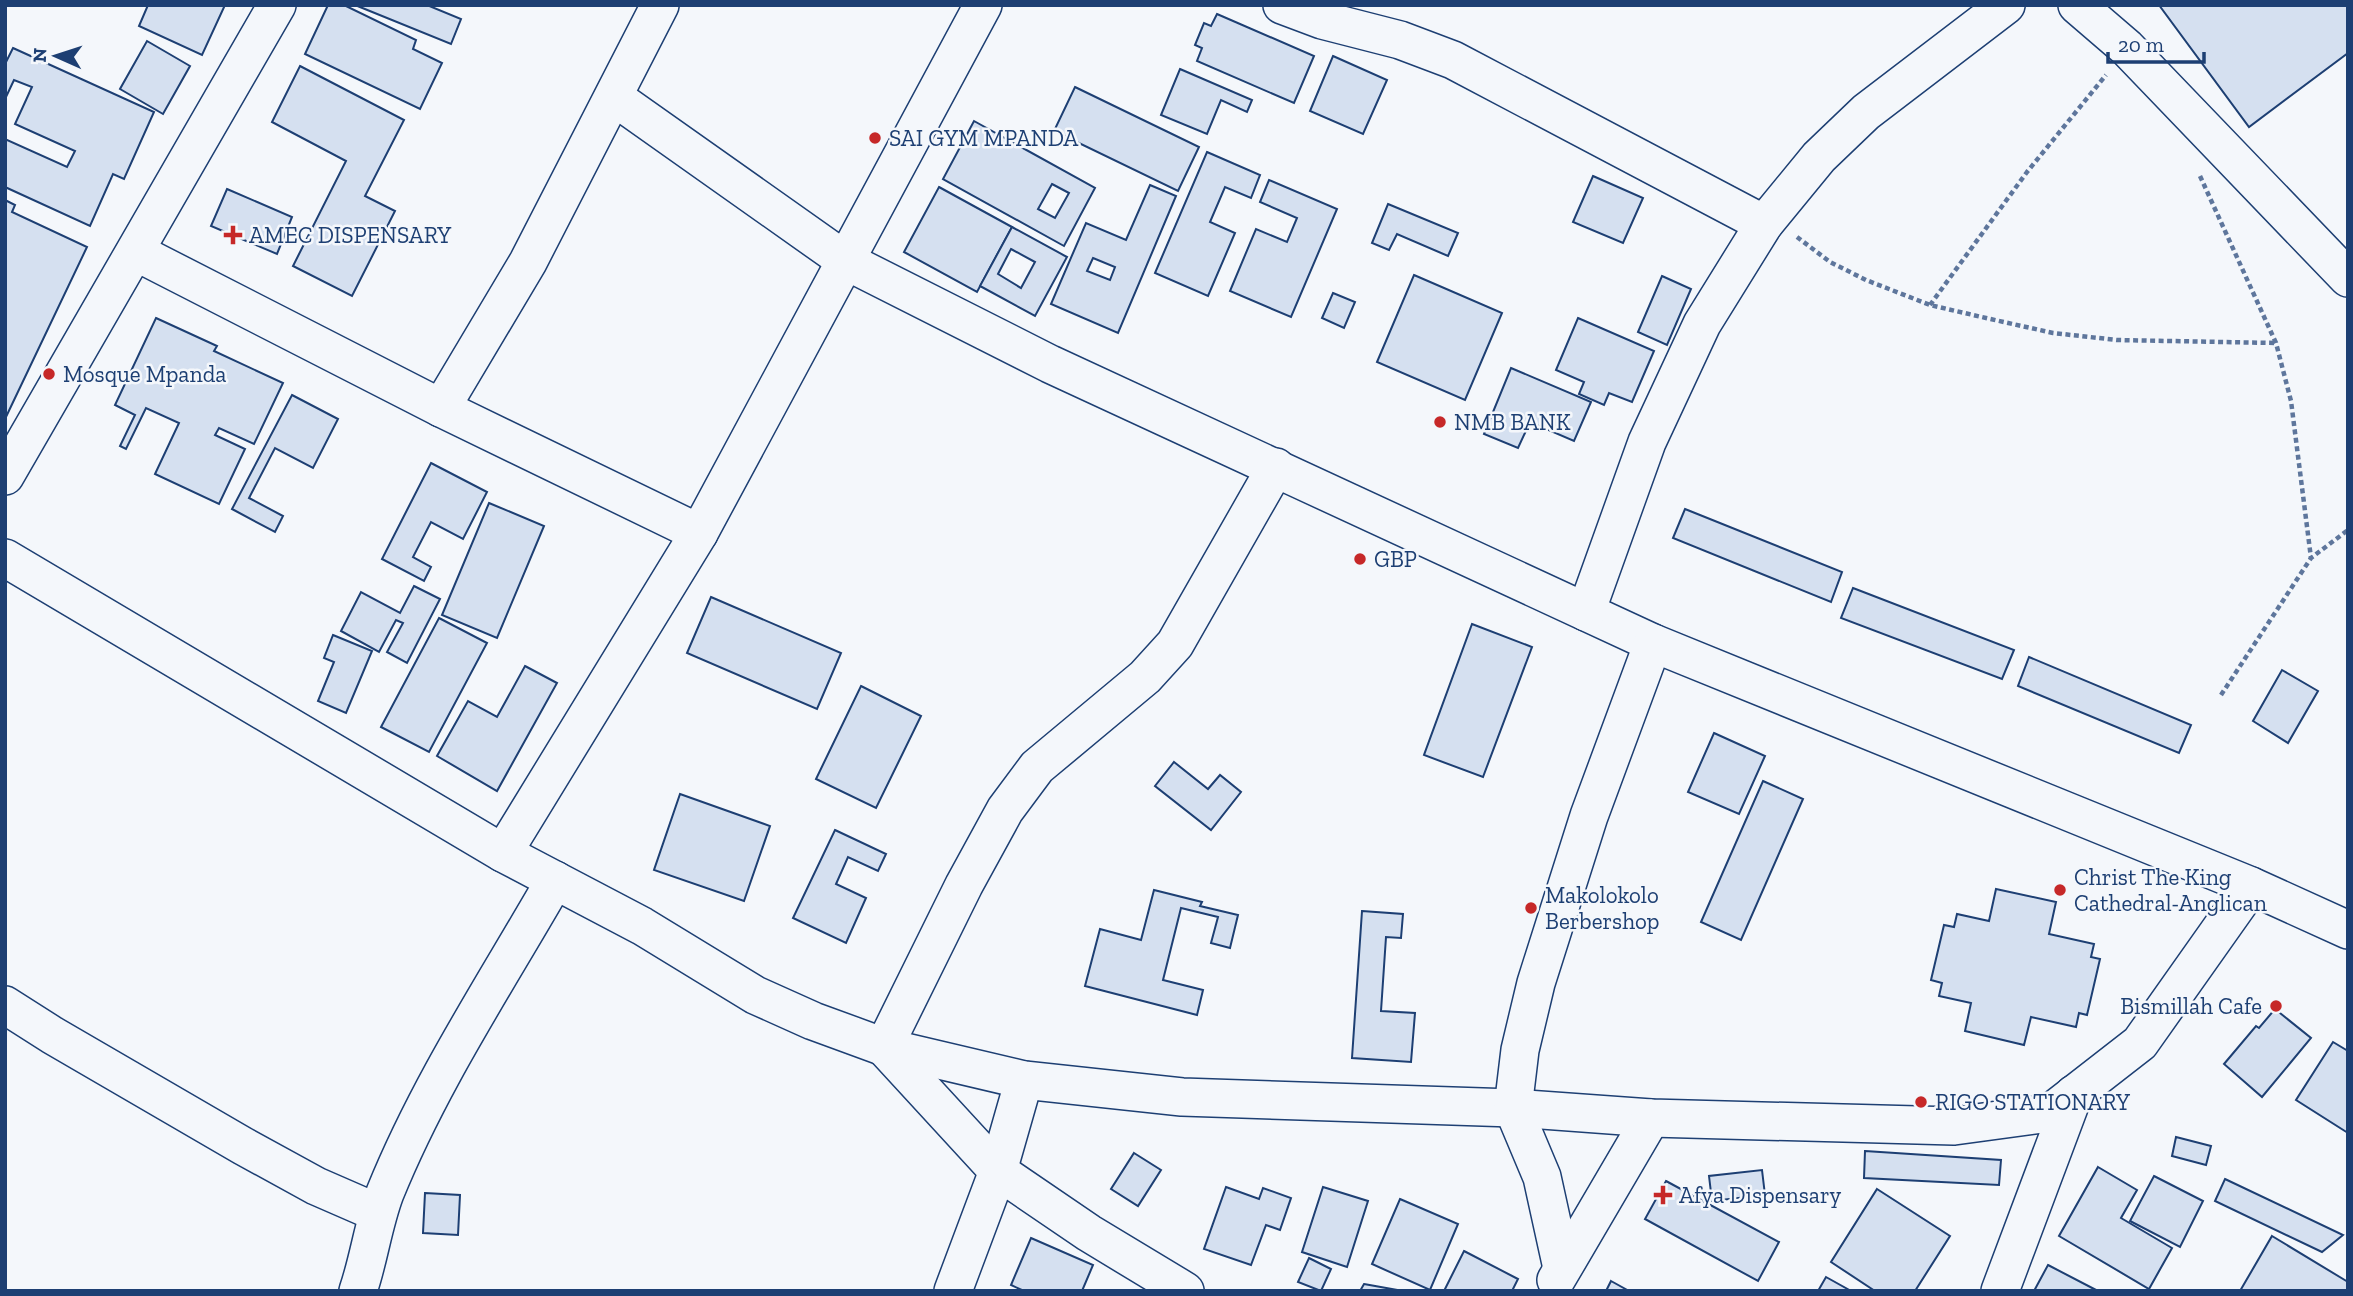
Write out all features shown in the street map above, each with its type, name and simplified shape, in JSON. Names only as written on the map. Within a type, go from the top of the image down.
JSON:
[{"type":"street","points":[[5,476],[277,5]]},
{"type":"street","points":[[441,408],[528,262],[660,5]]},
{"type":"street","points":[[503,853],[699,533],[983,5]]},
{"type":"street","points":[[1282,5],[1322,20],[1400,40],[1453,60],[1768,220]]},
{"type":"street","points":[[1586,612],[1647,442],[1702,324],[1768,220],[1819,157],[1866,112],[2006,5]]},
{"type":"street","points":[[2077,5],[2127,48],[2348,278]]},
{"type":"street","points":[[614,97],[846,261],[1050,364],[1653,643],[2251,886],[2348,930]]},
{"type":"street","points":[[136,252],[441,408],[699,533]]},
{"type":"street","points":[[884,1047],[1005,810],[1037,767],[1145,677],[1175,644],[1276,467]]},
{"type":"street","points":[[5,558],[503,853],[642,926],[755,995],[813,1021],[884,1047],[1024,1080],[1182,1097],[1513,1108],[1651,1118],[1954,1126],[2050,1113],[2140,1043],[2251,886]]},
{"type":"street","points":[[1557,1279],[1542,1177],[1513,1108],[1520,1050],[1536,983],[1589,816],[1653,643]]},
{"type":"street","points":[[368,1290],[378,1213],[427,1103],[457,1046],[555,880]]},
{"type":"street","points":[[5,1005],[243,1146],[316,1186],[378,1213]]},
{"type":"street","points":[[884,1047],[998,1171],[1089,1234],[1185,1291]]},
{"type":"street","points":[[953,1291],[998,1171],[1024,1080]]},
{"type":"street","points":[[2000,1291],[2074,1094]]},
{"type":"street","points":[[1557,1279],[1651,1118]]},
{"type":"path","points":[[1930,305],[2027,172],[2127,48]]},
{"type":"path","points":[[2197,166],[2276,343],[2291,401],[2311,558]]},
{"type":"path","points":[[1768,220],[1830,262],[1866,280],[1930,305],[2053,333],[2117,340],[2276,343]]},
{"type":"path","points":[[2221,695],[2311,558],[2348,530]]},
{"type":"building","points":[[148,5],[225,5],[202,55],[139,26]]},
{"type":"building","points":[[328,5],[344,5],[416,40],[413,49],[442,63],[420,109],[305,54]]},
{"type":"building","points":[[355,5],[427,5],[461,19],[451,44]]},
{"type":"building","points":[[2159,5],[2348,5],[2348,53],[2249,127]]},
{"type":"building","points":[[1217,14],[1314,56],[1294,103],[1197,61],[1202,48],[1195,45],[1204,23],[1211,26]]},
{"type":"building","points":[[147,41],[190,66],[163,114],[120,89]]},
{"type":"building","points":[[13,48],[154,112],[124,179],[113,174],[90,226],[5,187],[5,139],[67,167],[75,151],[15,124],[32,87],[14,80],[5,99],[5,64]]},
{"type":"building","points":[[1333,56],[1387,80],[1363,134],[1310,111]]},
{"type":"building","points":[[300,66],[404,120],[365,196],[395,211],[352,296],[293,266],[346,161],[272,122]]},
{"type":"building","points":[[1180,69],[1252,100],[1247,112],[1221,100],[1207,134],[1161,115]]},
{"type":"building","points":[[1075,87],[1199,147],[1178,191],[1054,131]]},
{"type":"building","points":[[974,121],[1095,188],[1064,246],[943,179]],"holes":[[[1052,184],[1069,193],[1055,218],[1038,209]]]},
{"type":"building","points":[[1207,152],[1260,175],[1251,198],[1225,187],[1210,222],[1235,233],[1208,296],[1155,273]]},
{"type":"building","points":[[1593,176],[1643,198],[1623,243],[1573,222]]},
{"type":"building","points":[[1269,180],[1337,209],[1291,317],[1230,291],[1256,229],[1287,242],[1297,218],[1260,202]]},
{"type":"building","points":[[1150,185],[1176,196],[1118,333],[1051,304],[1086,223],[1126,240]],"holes":[[[1093,258],[1115,267],[1110,280],[1087,271]]]},
{"type":"building","points":[[939,187],[1012,227],[977,292],[904,252]]},
{"type":"building","points":[[227,189],[292,217],[277,254],[211,226]]},
{"type":"building","points":[[5,200],[15,205],[12,212],[87,247],[5,419]]},
{"type":"building","points":[[1388,204],[1458,233],[1448,256],[1397,234],[1389,250],[1372,243]]},
{"type":"building","points":[[1012,227],[1067,257],[1035,316],[980,286]],"holes":[[[1011,249],[1035,262],[1021,288],[998,274]]]},
{"type":"building","points":[[1414,275],[1502,313],[1465,400],[1377,362]]},
{"type":"building","points":[[1662,276],[1691,289],[1667,345],[1638,332]]},
{"type":"building","points":[[1333,293],[1355,302],[1344,328],[1322,318]]},
{"type":"building","points":[[156,318],[217,346],[214,351],[283,383],[254,444],[219,428],[215,435],[245,449],[219,504],[155,474],[179,423],[146,408],[126,449],[120,446],[135,415],[115,405]]},
{"type":"building","points":[[1578,318],[1654,351],[1632,402],[1609,393],[1604,405],[1579,394],[1584,382],[1556,370]]},
{"type":"building","points":[[1511,368],[1591,402],[1574,441],[1530,422],[1518,448],[1484,434]]},
{"type":"building","points":[[292,395],[338,419],[313,468],[275,448],[249,498],[283,516],[275,532],[232,509]]},
{"type":"building","points":[[431,463],[487,492],[463,539],[431,522],[413,557],[431,567],[424,581],[382,559]]},
{"type":"building","points":[[489,503],[544,526],[497,638],[442,615]]},
{"type":"building","points":[[1685,509],[1842,572],[1831,602],[1673,538]]},
{"type":"building","points":[[414,586],[440,599],[407,663],[387,652],[403,623],[396,620],[379,652],[341,631],[361,592],[400,613]]},
{"type":"building","points":[[1853,588],[2014,650],[2002,679],[1841,618]]},
{"type":"building","points":[[711,597],[841,653],[817,709],[687,653]]},
{"type":"building","points":[[439,618],[487,643],[429,752],[381,727]]},
{"type":"building","points":[[1472,624],[1532,647],[1483,777],[1424,755]]},
{"type":"building","points":[[333,635],[372,651],[346,713],[318,701],[334,662],[324,658]]},
{"type":"building","points":[[2029,657],[2191,725],[2179,753],[2018,686]]},
{"type":"building","points":[[525,666],[557,683],[497,791],[437,756],[468,701],[497,717]]},
{"type":"building","points":[[2282,670],[2318,691],[2288,743],[2253,721]]},
{"type":"building","points":[[861,686],[921,716],[876,808],[816,779]]},
{"type":"building","points":[[1714,733],[1765,756],[1739,814],[1688,792]]},
{"type":"building","points":[[1174,762],[1208,789],[1220,775],[1241,792],[1211,830],[1155,786]]},
{"type":"building","points":[[1763,781],[1803,799],[1741,940],[1701,922]]},
{"type":"building","points":[[680,794],[770,826],[744,901],[654,870]]},
{"type":"building","points":[[835,830],[886,854],[878,871],[848,857],[836,884],[866,898],[846,943],[793,918]]},
{"type":"building","points":[[1996,889],[2056,902],[2049,934],[2094,944],[2091,957],[2100,959],[2087,1015],[2079,1013],[2076,1027],[2031,1017],[2024,1045],[1965,1031],[1971,1003],[1939,996],[1942,983],[1931,980],[1944,925],[1954,927],[1957,914],[1989,921]]},
{"type":"building","points":[[1154,890],[1202,902],[1200,906],[1238,915],[1230,948],[1211,943],[1218,917],[1181,908],[1163,980],[1203,990],[1197,1015],[1085,986],[1100,929],[1141,940]]},
{"type":"building","points":[[1362,911],[1403,914],[1401,938],[1386,937],[1381,1011],[1415,1013],[1411,1062],[1352,1058]]},
{"type":"building","points":[[2275,1009],[2311,1038],[2262,1097],[2224,1064],[2256,1026],[2259,1028]]},
{"type":"building","points":[[2333,1042],[2348,1051],[2348,1133],[2296,1100]]},
{"type":"building","points":[[2176,1137],[2211,1146],[2206,1165],[2172,1156]]},
{"type":"building","points":[[1865,1151],[2001,1160],[1999,1185],[1864,1178]]},
{"type":"building","points":[[1134,1153],[1161,1170],[1138,1206],[1111,1189]]},
{"type":"building","points":[[2098,1167],[2137,1190],[2121,1218],[2172,1248],[2149,1289],[2059,1236]]},
{"type":"building","points":[[1762,1170],[1765,1195],[1712,1201],[1709,1176]]},
{"type":"building","points":[[2154,1176],[2203,1201],[2180,1247],[2130,1221]]},
{"type":"building","points":[[2225,1179],[2343,1235],[2322,1252],[2215,1201]]},
{"type":"building","points":[[1666,1181],[1779,1242],[1758,1281],[1645,1219]]},
{"type":"building","points":[[1226,1187],[1259,1199],[1263,1188],[1291,1198],[1280,1230],[1266,1225],[1251,1265],[1204,1249]]},
{"type":"building","points":[[1323,1187],[1368,1201],[1347,1267],[1302,1252]]},
{"type":"building","points":[[1877,1189],[1950,1236],[1915,1291],[1875,1291],[1831,1262]]},
{"type":"building","points":[[425,1193],[460,1195],[458,1235],[423,1233]]},
{"type":"building","points":[[1400,1199],[1458,1224],[1430,1290],[1372,1264]]},
{"type":"building","points":[[2272,1236],[2348,1282],[2348,1291],[2240,1291]]},
{"type":"building","points":[[1031,1238],[1093,1265],[1082,1291],[1024,1291],[1011,1285]]},
{"type":"building","points":[[1464,1251],[1518,1279],[1512,1291],[1444,1291]]},
{"type":"building","points":[[1309,1258],[1331,1269],[1321,1291],[1298,1282]]},
{"type":"building","points":[[2048,1265],[2098,1291],[2034,1291]]},
{"type":"building","points":[[1826,1277],[1851,1291],[1818,1291]]},
{"type":"building","points":[[1611,1281],[1629,1291],[1606,1291]]},
{"type":"building","points":[[1364,1284],[1403,1291],[1360,1291]]},
{"type":"place","name":"SAI GYM MPANDA","points":[[875,138]]},
{"type":"place","name":"AMEC DISPENSARY","points":[[233,235]]},
{"type":"place","name":"Mosque Mpanda","points":[[49,374]]},
{"type":"place","name":"NMB BANK","points":[[1440,422]]},
{"type":"place","name":"GBP","points":[[1360,559]]},
{"type":"place","name":"Christ The King Cathedral-Anglican","points":[[2060,890]]},
{"type":"place","name":"Makolokolo Berbershop","points":[[1531,908]]},
{"type":"place","name":"Bismillah Cafe","points":[[2276,1006]]},
{"type":"place","name":"RIGO STATIONARY","points":[[1921,1102]]},
{"type":"place","name":"Afya Dispensary","points":[[1663,1195]]}]
